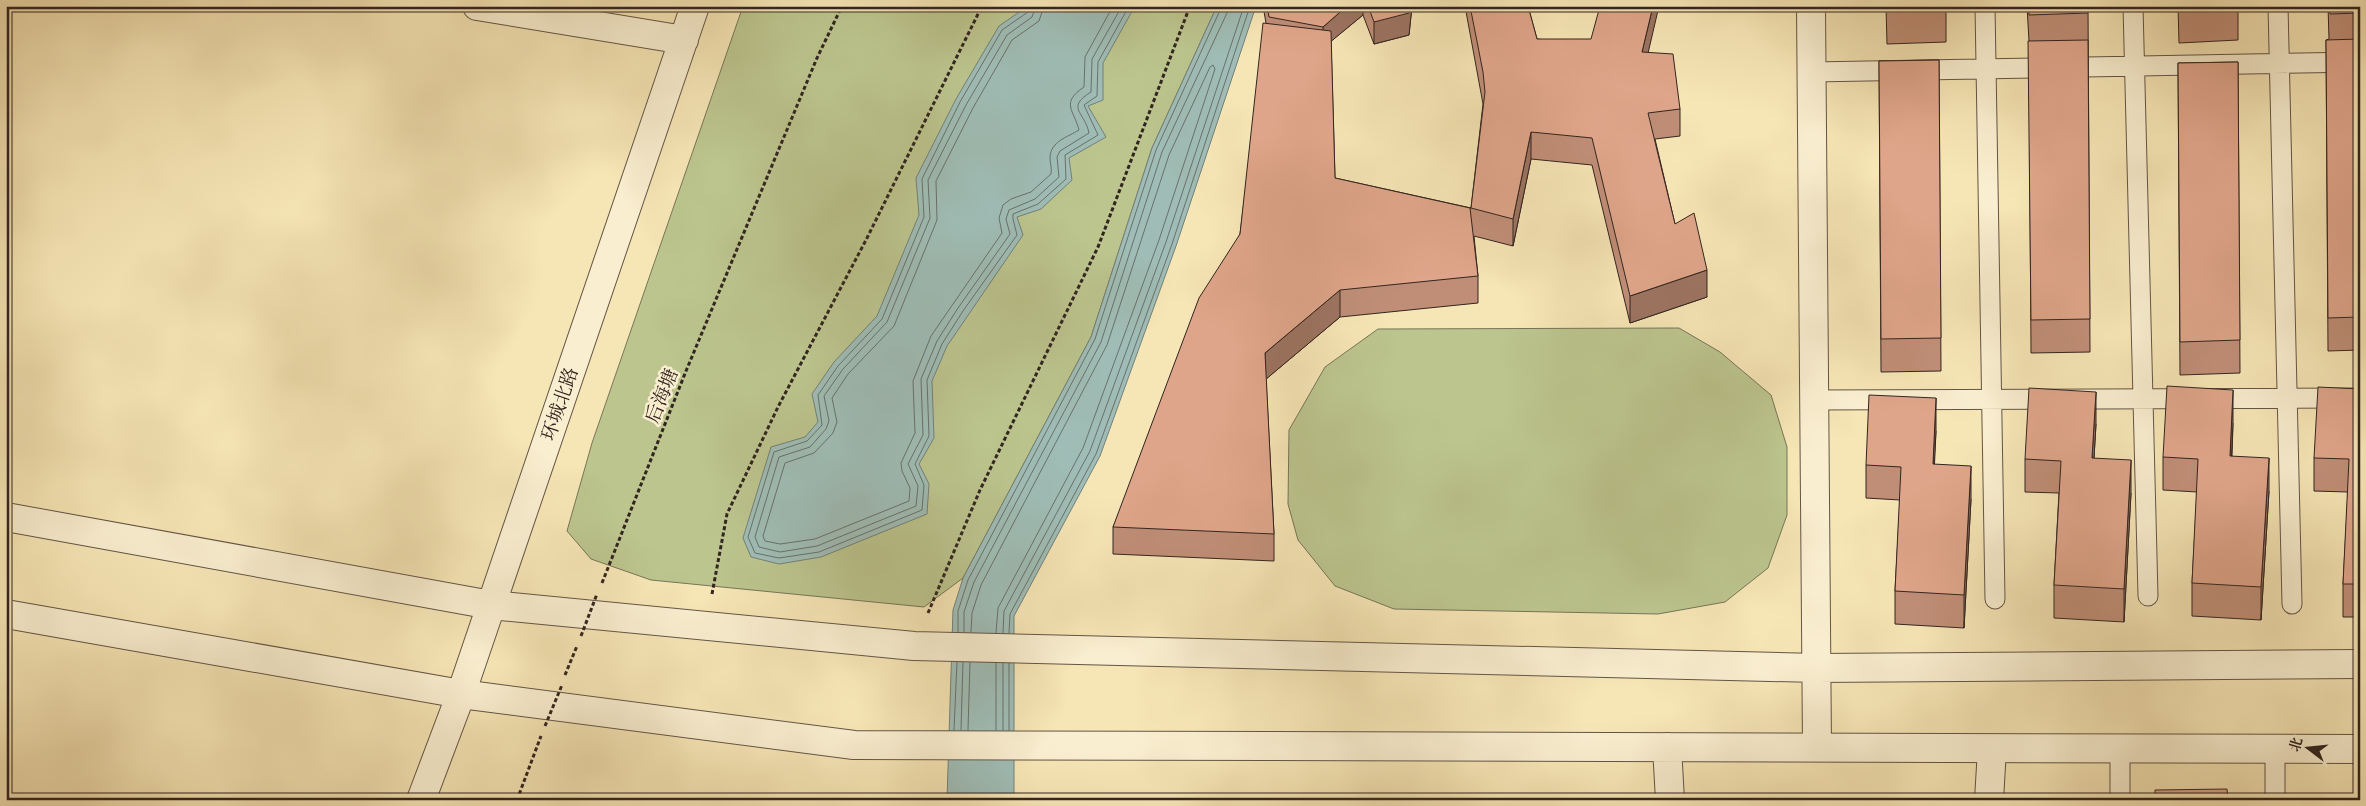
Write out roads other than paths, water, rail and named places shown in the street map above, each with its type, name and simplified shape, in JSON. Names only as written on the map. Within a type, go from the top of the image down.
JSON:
[{"type":"street","points":[[477,6],[684,40]]},
{"type":"street","name":"环城北路","points":[[421,800],[461,694],[695,6]]},
{"type":"street","points":[[1811,6],[1817,747]]},
{"type":"street","points":[[6,517],[491,605],[914,646],[1816,668],[2360,664]]},
{"type":"street","points":[[6,614],[461,694],[854,745],[1817,747],[2120,750],[2360,749]]},
{"type":"street","points":[[1667,747],[1670,800]]},
{"type":"street","points":[[1989,800],[1992,749]]},
{"type":"lane","points":[[1984,6],[1995,599]]},
{"type":"lane","points":[[2133,6],[2148,596]]},
{"type":"lane","points":[[2278,6],[2292,604]]},
{"type":"lane","points":[[1812,72],[2360,62]]},
{"type":"lane","points":[[1814,400],[2360,398]]},
{"type":"lane","points":[[2120,750],[2120,800]]},
{"type":"lane","points":[[2275,750],[2275,800]]},
{"type":"water","points":[[1028,6],[1135,6],[1103,63],[1103,100],[1088,106],[1106,137],[1069,158],[1072,180],[1041,209],[1017,217],[1023,235],[947,346],[932,381],[934,438],[919,464],[929,484],[927,514],[821,557],[779,564],[751,557],[743,538],[771,447],[805,437],[818,422],[812,394],[834,362],[877,316],[919,215],[916,178],[956,99],[999,26]]},
{"type":"water","points":[[1217,6],[1256,6],[1176,246],[1100,456],[1014,616],[1014,800],[947,800],[953,610],[963,578],[1091,337],[1152,148]]}]
